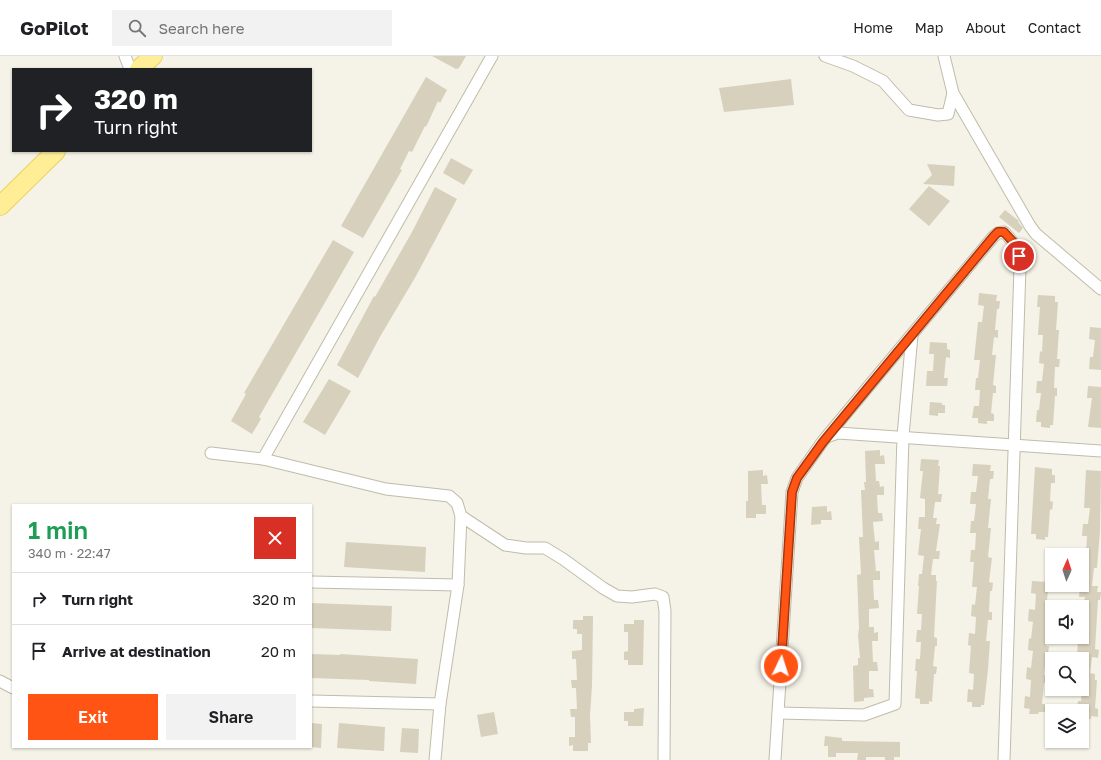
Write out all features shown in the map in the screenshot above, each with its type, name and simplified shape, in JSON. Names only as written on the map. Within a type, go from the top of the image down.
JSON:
[{"type":"main road","points":[[140,68],[153,56]]},
{"type":"main road","points":[[0,206],[55,152]]},
{"type":"street","points":[[125,56],[130,68]]},
{"type":"street","points":[[263,459],[492,56]]},
{"type":"street","points":[[825,56],[853,66],[883,81],[908,110],[938,115],[948,114],[953,93]]},
{"type":"street","points":[[944,56],[953,93],[1036,234],[1101,288]]},
{"type":"street","points":[[775,760],[792,492],[797,478],[823,442],[994,236],[998,232],[1004,232],[1014,243],[1019,256],[1020,267],[1004,760]]},
{"type":"street","points":[[778,713],[864,715],[896,704],[903,436],[912,335]]},
{"type":"street","points":[[829,436],[838,432],[1101,451]]},
{"type":"street","points":[[211,453],[263,459],[386,489],[449,496],[457,503],[461,516],[458,585],[440,704],[435,760]]},
{"type":"street","points":[[461,516],[505,545],[526,548],[545,548],[563,558],[603,588],[617,596],[632,597],[655,594],[663,597],[665,611],[664,760]]},
{"type":"street","points":[[312,582],[458,585]]},
{"type":"street","points":[[0,681],[12,687]]},
{"type":"street","points":[[312,701],[440,704]]},
{"type":"building","points":[[432,56],[466,56],[459,68],[456,69]]},
{"type":"building","points":[[426,77],[447,90],[440,103],[438,101],[412,152],[409,151],[400,169],[402,170],[363,238],[341,226]]},
{"type":"building","points":[[791,79],[794,105],[724,112],[719,88]]},
{"type":"building","points":[[451,158],[473,170],[464,185],[443,173]]},
{"type":"building","points":[[927,164],[955,166],[954,186],[923,184],[932,175]]},
{"type":"building","points":[[929,186],[950,201],[929,226],[909,209]]},
{"type":"building","points":[[435,187],[457,199],[416,276],[381,335],[358,378],[337,365],[374,296],[375,297],[412,232]]},
{"type":"building","points":[[1005,210],[1019,221],[1018,222],[1023,228],[1019,233],[999,217]]},
{"type":"building","points":[[333,240],[354,252],[259,417],[261,419],[252,434],[231,421],[246,394],[244,393]]},
{"type":"building","points":[[979,293],[997,295],[996,301],[1000,301],[999,309],[997,309],[995,330],[998,330],[998,338],[994,337],[992,355],[996,355],[993,385],[996,386],[996,393],[993,393],[991,413],[994,414],[994,421],[987,421],[987,424],[978,423],[978,418],[972,418],[974,406],[979,406],[980,390],[975,390],[980,360],[974,360],[978,322],[982,322],[984,306],[978,305]]},
{"type":"building","points":[[1038,295],[1055,296],[1055,302],[1058,302],[1056,330],[1059,330],[1057,359],[1060,359],[1059,367],[1055,367],[1054,388],[1057,388],[1057,396],[1055,396],[1053,425],[1050,425],[1050,428],[1041,427],[1041,422],[1036,422],[1041,393],[1036,393],[1037,381],[1042,381],[1044,364],[1039,363],[1040,351],[1042,352],[1043,335],[1038,335],[1040,307],[1037,307]]},
{"type":"building","points":[[1090,327],[1101,328],[1101,370],[1089,369],[1090,357],[1093,357],[1095,340],[1089,339]]},
{"type":"building","points":[[930,342],[947,343],[947,349],[950,350],[950,358],[946,357],[944,378],[948,378],[947,386],[926,386],[927,371],[933,371],[934,354],[929,354]]},
{"type":"building","points":[[329,379],[351,391],[325,435],[303,422]]},
{"type":"building","points":[[1088,386],[1101,387],[1101,428],[1088,427],[1092,398],[1087,398]]},
{"type":"building","points":[[930,402],[942,403],[942,405],[945,405],[945,413],[938,413],[938,416],[929,415]]},
{"type":"building","points":[[880,450],[880,456],[884,455],[885,464],[875,464],[876,481],[879,481],[880,487],[884,486],[884,495],[877,495],[878,513],[882,513],[883,521],[873,522],[875,542],[879,541],[879,550],[874,550],[876,571],[880,571],[880,580],[873,580],[874,600],[878,600],[879,608],[869,609],[869,627],[874,627],[874,633],[878,632],[878,641],[872,641],[873,662],[877,662],[878,671],[869,671],[869,689],[873,689],[874,697],[864,698],[864,701],[854,702],[853,666],[858,665],[858,658],[860,658],[858,636],[857,575],[861,574],[859,537],[863,537],[861,490],[865,490],[864,482],[866,482],[865,451]]},
{"type":"building","points":[[921,459],[939,460],[938,494],[942,494],[941,502],[935,502],[933,518],[937,518],[936,524],[940,524],[936,551],[940,551],[939,559],[933,559],[931,575],[936,575],[937,581],[934,637],[937,638],[937,646],[935,646],[933,666],[937,667],[936,674],[934,674],[932,702],[929,701],[929,704],[920,704],[920,699],[915,698],[917,671],[915,671],[916,659],[920,659],[921,642],[916,642],[917,630],[921,630],[922,614],[917,614],[918,586],[919,574],[922,574],[924,556],[918,555],[921,529],[918,529],[919,517],[925,517],[925,499],[920,498],[923,471],[920,471]]},
{"type":"building","points":[[973,464],[991,465],[990,471],[994,471],[993,479],[990,479],[988,499],[991,499],[988,528],[991,528],[988,557],[992,558],[989,582],[993,583],[992,591],[990,591],[989,612],[992,612],[992,620],[988,620],[986,641],[990,641],[988,669],[984,705],[981,705],[981,707],[972,707],[972,702],[967,702],[968,689],[973,690],[974,674],[969,673],[971,646],[968,645],[969,633],[975,634],[976,617],[971,616],[972,604],[975,605],[977,587],[972,587],[974,562],[970,562],[971,550],[975,550],[976,533],[970,533],[971,521],[974,521],[976,504],[970,504],[971,492],[976,492],[978,476],[972,476]]},
{"type":"building","points":[[1035,467],[1052,469],[1052,475],[1055,475],[1055,483],[1051,483],[1050,501],[1053,502],[1052,510],[1050,509],[1048,537],[1045,537],[1045,540],[1036,539],[1036,534],[1031,534]]},
{"type":"building","points":[[763,470],[763,476],[767,475],[768,484],[761,484],[762,505],[766,505],[766,514],[756,514],[756,518],[746,518],[746,501],[748,501],[748,471]]},
{"type":"building","points":[[1086,470],[1101,471],[1100,531],[1097,568],[1094,568],[1092,586],[1098,586],[1097,592],[1101,592],[1100,600],[1098,600],[1095,649],[1099,650],[1098,658],[1092,657],[1090,673],[1095,674],[1095,680],[1097,680],[1095,708],[1098,709],[1098,717],[1091,716],[1091,719],[1089,719],[1089,704],[1078,704],[1078,701],[1081,701],[1081,696],[1089,696],[1089,652],[1077,652],[1078,644],[1089,644],[1089,600],[1084,600],[1085,597],[1079,597],[1079,592],[1089,592],[1089,548],[1086,548],[1087,536],[1082,536],[1083,524],[1088,524],[1090,508],[1084,508]]},
{"type":"building","points":[[827,506],[827,512],[831,511],[832,520],[821,520],[821,524],[811,525],[812,507]]},
{"type":"building","points":[[346,542],[426,547],[425,572],[344,567]]},
{"type":"building","points":[[1032,581],[1045,582],[1045,592],[1048,592],[1047,600],[1045,600],[1045,644],[1046,646],[1049,646],[1048,652],[1045,652],[1045,683],[1042,704],[1045,704],[1045,712],[1039,712],[1038,714],[1029,714],[1030,709],[1024,708],[1025,696],[1030,697],[1031,680],[1026,679],[1027,667],[1031,668],[1033,651],[1028,650],[1033,622],[1028,621],[1029,609],[1035,610],[1036,594],[1031,593]]},
{"type":"building","points":[[312,603],[392,606],[391,631],[312,628]]},
{"type":"building","points":[[583,616],[593,616],[590,715],[591,743],[588,743],[588,751],[573,751],[573,745],[569,746],[569,737],[575,737],[575,717],[571,717],[570,709],[577,709],[576,688],[572,688],[571,680],[577,680],[576,659],[572,659],[572,651],[582,650],[582,634],[577,634],[577,629],[573,629],[573,620],[583,620]]},
{"type":"building","points":[[634,620],[644,620],[643,665],[628,665],[628,660],[624,660],[624,652],[628,651],[628,632],[624,632],[624,624],[634,624]]},
{"type":"building","points":[[312,654],[340,654],[418,659],[416,684],[369,680],[312,678]]},
{"type":"building","points":[[644,708],[643,726],[628,726],[628,721],[624,721],[624,712],[634,712],[634,709]]},
{"type":"building","points":[[494,712],[498,734],[481,737],[477,715]]},
{"type":"building","points":[[312,723],[322,724],[321,748],[312,747]]},
{"type":"building","points":[[339,723],[385,727],[384,751],[337,748]]},
{"type":"building","points":[[402,728],[419,729],[418,753],[400,752]]},
{"type":"building","points":[[825,736],[842,738],[842,741],[900,742],[900,757],[894,757],[894,760],[885,760],[885,757],[866,757],[866,760],[857,760],[858,753],[836,753],[836,757],[828,757],[828,746],[824,746]]},
{"type":"route","points":[[781,666],[792,492],[797,478],[823,442],[998,232],[1004,232],[1014,243],[1019,256]]}]
